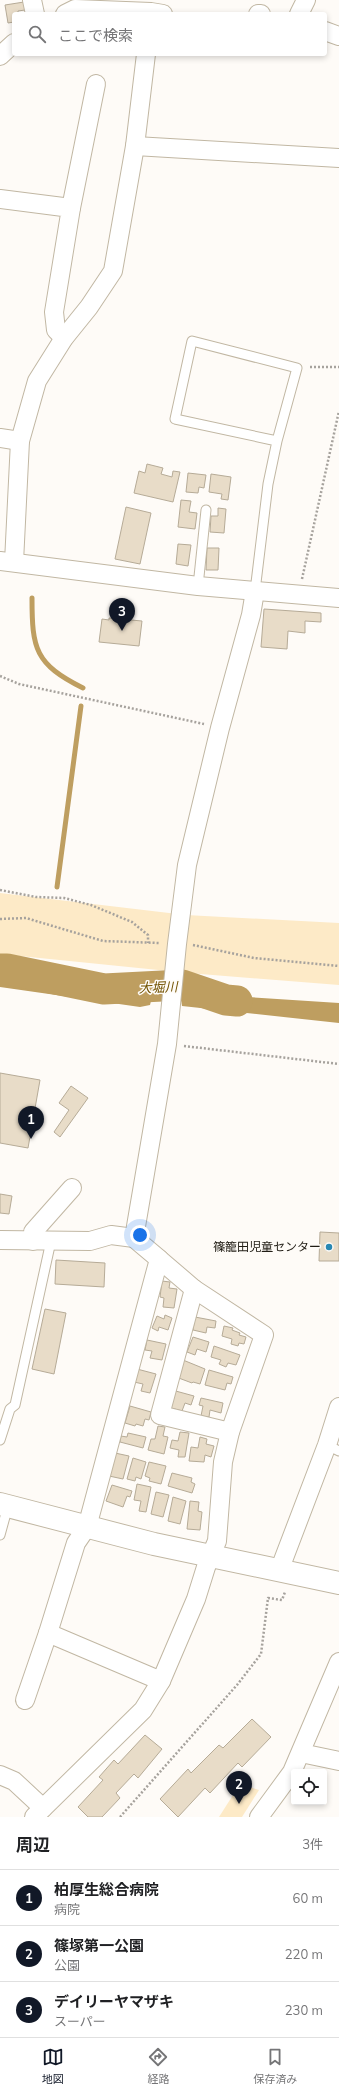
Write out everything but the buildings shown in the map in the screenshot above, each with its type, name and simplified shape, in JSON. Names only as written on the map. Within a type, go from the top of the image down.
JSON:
[{"type":"street","points":[[32,0],[35,12]]},
{"type":"street","points":[[300,12],[306,0]]},
{"type":"street","points":[[69,12],[75,9],[154,10]]},
{"type":"street","points":[[327,32],[339,36]]},
{"type":"street","points":[[0,56],[12,45]]},
{"type":"street","points":[[146,56],[135,146],[113,271],[89,307],[64,338],[37,381],[20,441],[7,561],[198,586],[339,598]]},
{"type":"street","points":[[64,338],[56,330],[54,312],[71,208],[96,84]]},
{"type":"street","points":[[135,146],[339,158]]},
{"type":"street","points":[[0,199],[71,208]]},
{"type":"street","points":[[0,439],[20,441]]},
{"type":"street","points":[[134,1238],[167,1044],[177,944],[188,865],[220,728],[251,615],[255,591]]},
{"type":"street","points":[[33,1241],[33,1232],[72,1188]]},
{"type":"street","points":[[0,1240],[90,1241],[111,1235],[134,1238],[194,1289],[264,1335],[230,1432],[222,1462],[217,1541],[196,1599],[161,1681],[143,1710],[39,1812],[14,1781],[0,1775]]},
{"type":"street","points":[[25,1700],[76,1543],[87,1527],[159,1259]]},
{"type":"street","points":[[194,1289],[160,1415],[230,1432]]},
{"type":"street","points":[[279,1571],[333,1448],[339,1407]]},
{"type":"street","points":[[4,1505],[154,1544],[339,1583]]},
{"type":"street","points":[[48,1633],[161,1681]]},
{"type":"street","points":[[259,1817],[292,1772],[339,1662]]},
{"type":"street","points":[[301,1753],[339,1761]]},
{"type":"lane","points":[[255,591],[268,484],[277,441],[297,368],[192,341],[175,419],[277,441]]},
{"type":"lane","points":[[198,586],[206,510]]},
{"type":"lane","points":[[0,1440],[10,1408],[15,1405],[51,1241]]},
{"type":"lane","points":[[0,1535],[4,1505]]},
{"type":"path","points":[[297,368],[339,367]]},
{"type":"path","points":[[298,595],[339,411]]},
{"type":"path","points":[[0,676],[19,684],[220,728]]},
{"type":"path","points":[[0,890],[36,897],[64,898],[91,905],[132,922],[148,935],[148,943]]},
{"type":"path","points":[[167,1044],[339,1064]]},
{"type":"path","points":[[120,1817],[236,1685],[261,1654],[268,1598]]},
{"type":"shaded area","points":[[0,893],[186,915],[339,923],[339,985],[188,973],[0,954]]},
{"type":"shaded area","points":[[0,969],[83,982],[154,989],[150,1005],[140,1007],[0,987]]},
{"type":"shaded area","points":[[179,986],[218,995],[339,1003],[339,1023],[182,1006]]},
{"type":"shaded area","points":[[240,1784],[259,1790],[242,1817],[219,1817]]},
{"type":"waterway","points":[[32,598],[33,630],[35,643],[40,653],[55,671],[83,688]]},
{"type":"waterway","points":[[57,887],[81,706]]},
{"type":"waterway","name":"大堀川","points":[[0,969],[7,969],[104,989],[182,985],[226,1000],[237,1001]]},
{"type":"place","name":"デイリーヤマザキ","points":[[122,631]]},
{"type":"place","name":"柏厚生総合病院","points":[[31,1139]]},
{"type":"place","name":"篠籠田児童センター","points":[[329,1247]]},
{"type":"place","name":"篠塚第一公園","points":[[239,1804]]}]
